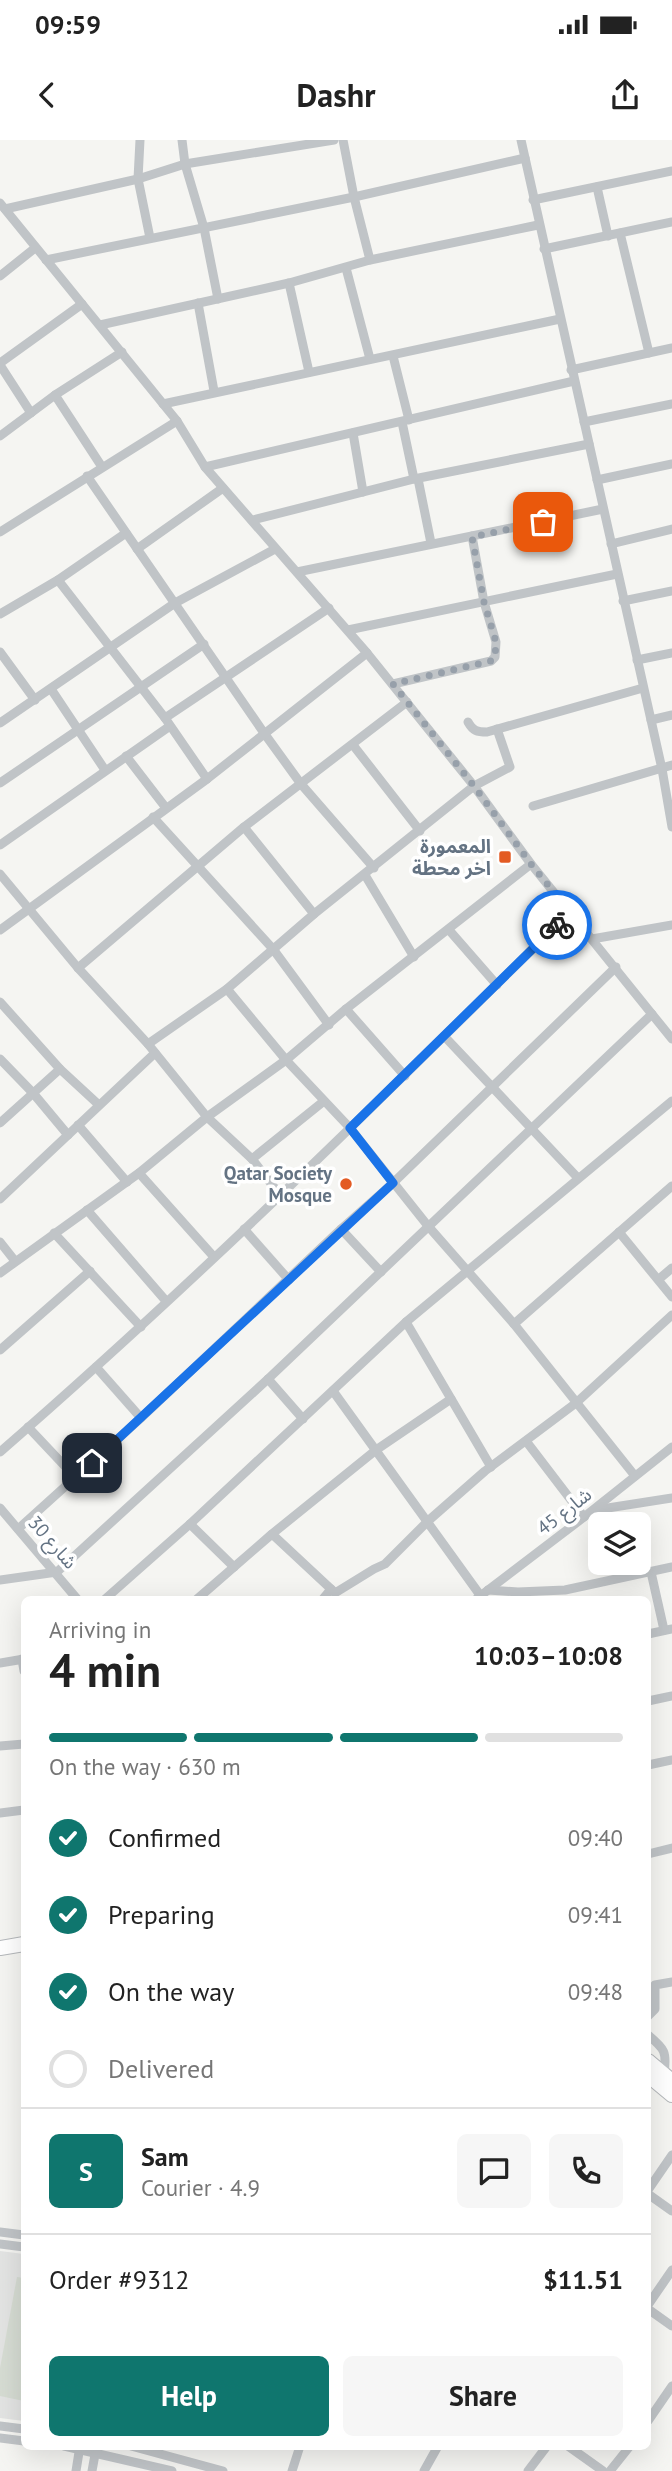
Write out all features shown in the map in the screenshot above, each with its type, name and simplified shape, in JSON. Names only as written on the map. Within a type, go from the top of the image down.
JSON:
[{"type":"highway","points":[[0,1938],[21,1934]]},
{"type":"highway","points":[[0,1948],[21,1944]]},
{"type":"highway","points":[[651,2064],[668,2078]]},
{"type":"highway","points":[[651,2078],[672,2095]]},
{"type":"street","points":[[140,140],[138,179],[150,238]]},
{"type":"street","points":[[182,140],[185,164],[204,228],[218,299]]},
{"type":"street","points":[[334,140],[185,164],[138,179],[3,206],[177,421],[205,467],[393,684],[474,786],[531,864],[672,1039]]},
{"type":"street","points":[[343,140],[370,260]]},
{"type":"street","points":[[533,140],[521,141],[662,769],[672,826]]},
{"type":"street","points":[[46,260],[354,197],[525,158]]},
{"type":"street","points":[[533,200],[672,172]]},
{"type":"street","points":[[597,187],[608,236]]},
{"type":"street","points":[[544,249],[672,222]]},
{"type":"street","points":[[100,326],[289,283],[370,260],[538,225]]},
{"type":"street","points":[[620,233],[649,353]]},
{"type":"street","points":[[0,276],[35,248]]},
{"type":"street","points":[[346,268],[370,359]]},
{"type":"street","points":[[289,283],[309,372]]},
{"type":"street","points":[[31,413],[0,364],[82,303]]},
{"type":"street","points":[[198,303],[214,391]]},
{"type":"street","points":[[163,404],[560,319]]},
{"type":"street","points":[[571,370],[672,348]]},
{"type":"street","points":[[0,436],[55,395],[122,352]]},
{"type":"street","points":[[393,356],[431,543]]},
{"type":"street","points":[[205,467],[574,381]]},
{"type":"street","points":[[55,395],[102,467]]},
{"type":"street","points":[[584,422],[672,404]]},
{"type":"street","points":[[0,532],[177,421]]},
{"type":"street","points":[[353,433],[363,492]]},
{"type":"street","points":[[253,520],[416,479],[589,444]]},
{"type":"street","points":[[597,480],[672,464]]},
{"type":"street","points":[[88,476],[301,784],[373,868]]},
{"type":"street","points":[[137,549],[223,488]]},
{"type":"street","points":[[298,572],[603,509]]},
{"type":"street","points":[[611,544],[672,529]]},
{"type":"street","points":[[0,614],[58,580],[126,533]]},
{"type":"street","points":[[393,684],[491,661],[495,657],[496,642],[484,602],[472,537]]},
{"type":"street","points":[[0,723],[175,603],[275,549]]},
{"type":"street","points":[[348,630],[617,574]]},
{"type":"street","points":[[58,580],[168,722],[206,779]]},
{"type":"street","points":[[623,601],[672,591]]},
{"type":"street","points":[[0,845],[126,756],[226,676],[329,608]]},
{"type":"street","points":[[0,783],[204,644]]},
{"type":"street","points":[[0,652],[35,700]]},
{"type":"street","points":[[0,930],[206,779],[367,653]]},
{"type":"street","points":[[637,660],[672,653]]},
{"type":"street","points":[[468,722],[477,732],[487,732],[643,688]]},
{"type":"street","points":[[51,689],[106,770]]},
{"type":"street","points":[[78,968],[244,827],[407,702]]},
{"type":"street","points":[[651,720],[672,715]]},
{"type":"street","points":[[148,1044],[227,989],[314,914],[474,786],[510,767],[497,729]]},
{"type":"street","points":[[353,745],[420,831]]},
{"type":"street","points":[[126,756],[166,808]]},
{"type":"street","points":[[533,806],[672,765]]},
{"type":"street","points":[[153,817],[273,949],[329,1024]]},
{"type":"street","points":[[244,827],[314,914]]},
{"type":"street","points":[[0,1273],[139,1174],[207,1117],[286,1060],[346,1009],[531,864]]},
{"type":"street","points":[[0,874],[78,968],[148,1044],[207,1117],[253,1159],[280,1195]]},
{"type":"street","points":[[365,875],[415,957]]},
{"type":"street","points":[[0,1451],[141,1327],[405,1076],[570,912]]},
{"type":"street","points":[[592,939],[672,925]]},
{"type":"street","points":[[449,930],[497,985]]},
{"type":"street","points":[[18,1529],[393,1183],[616,967]]},
{"type":"street","points":[[227,989],[286,1060],[350,1128],[428,1226],[514,1324],[635,1476]]},
{"type":"street","points":[[0,1002],[60,1069],[99,1105]]},
{"type":"street","points":[[346,1009],[405,1076]]},
{"type":"street","points":[[0,1580],[57,1572],[268,1379],[652,1014]]},
{"type":"street","points":[[445,1037],[578,1178]]},
{"type":"street","points":[[0,1199],[155,1053]]},
{"type":"street","points":[[0,1059],[68,1135]]},
{"type":"street","points":[[0,1123],[60,1069]]},
{"type":"street","points":[[253,1159],[324,1101]]},
{"type":"street","points":[[109,1596],[190,1524],[406,1322],[672,1101]]},
{"type":"street","points":[[78,1125],[127,1182]]},
{"type":"street","points":[[139,1174],[214,1256]]},
{"type":"street","points":[[514,1324],[672,1186]]},
{"type":"street","points":[[87,1210],[166,1301]]},
{"type":"street","points":[[244,1229],[289,1280]]},
{"type":"street","points":[[341,1229],[381,1272]]},
{"type":"street","points":[[54,1233],[141,1327]]},
{"type":"street","points":[[618,1233],[672,1297]]},
{"type":"street","points":[[0,1242],[15,1261]]},
{"type":"street","points":[[659,1279],[672,1268]]},
{"type":"street","points":[[0,1350],[90,1271]]},
{"type":"street","points":[[272,1534],[336,1594],[385,1564],[428,1521],[491,1466],[576,1404],[672,1315]]},
{"type":"street","points":[[406,1322],[491,1466]]},
{"type":"street","points":[[96,1367],[141,1418]]},
{"type":"street","points":[[268,1379],[303,1419]]},
{"type":"street","points":[[332,1391],[481,1595],[518,1592],[566,1595],[640,1575]]},
{"type":"street","points":[[201,1596],[272,1534],[376,1450],[451,1399]]},
{"type":"street","points":[[29,1427],[76,1478]]},
{"type":"street","points":[[526,1441],[584,1517]]},
{"type":"street","name":"شارع 45","points":[[481,1595],[672,1447]]},
{"type":"street","points":[[593,1510],[672,1498]]},
{"type":"street","name":"شارع 30","points":[[1,1509],[75,1596]]},
{"type":"street","points":[[190,1524],[234,1567]]},
{"type":"street","points":[[668,1630],[651,1572],[672,1567]]},
{"type":"street","points":[[0,1663],[21,1659]]},
{"type":"street","points":[[651,1700],[672,1696]]},
{"type":"street","points":[[0,1746],[21,1744]]},
{"type":"street","points":[[651,1764],[672,1759]]},
{"type":"street","points":[[0,1813],[21,1810]]},
{"type":"street","points":[[651,1853],[672,1849]]},
{"type":"street","points":[[651,2013],[655,2009],[655,1986],[672,1982]]},
{"type":"street","points":[[651,2037],[668,2048],[668,2078]]},
{"type":"street","points":[[651,2187],[672,2155]]},
{"type":"street","points":[[651,2194],[672,2211]]},
{"type":"street","points":[[0,2232],[21,2235]]},
{"type":"street","points":[[0,2244],[21,2247]]},
{"type":"street","points":[[651,2302],[672,2270]]},
{"type":"street","points":[[651,2309],[672,2326]]},
{"type":"street","points":[[651,2417],[672,2386]]},
{"type":"street","points":[[0,2426],[21,2428]]},
{"type":"street","points":[[0,2438],[21,2441]]},
{"type":"street","points":[[76,2471],[80,2450]]},
{"type":"street","points":[[92,2471],[96,2450]]},
{"type":"street","points":[[99,2450],[172,2471]]},
{"type":"street","points":[[146,2450],[223,2471]]},
{"type":"street","points":[[292,2471],[299,2450]]},
{"type":"street","points":[[424,2471],[436,2450]]},
{"type":"street","points":[[528,2471],[544,2450]]},
{"type":"street","points":[[574,2450],[603,2471]]},
{"type":"street","points":[[610,2471],[627,2450]]},
{"type":"shaded area","points":[[0,2251],[21,2254],[21,2421],[0,2418]]},
{"type":"shaded area","points":[[17,2277],[21,2278],[21,2400],[0,2396],[0,2368]]},
{"type":"way so far","points":[[543,522],[472,537],[484,602],[496,642],[495,657],[491,661],[393,684],[570,912],[557,925]]},
{"type":"place","name":"المعمورة اخر محطة","points":[[505,857]]},
{"type":"place","name":"Qatar Society Mosque","points":[[346,1184]]},
{"type":"route","points":[[92,1463],[393,1183],[350,1128],[557,925]]}]
